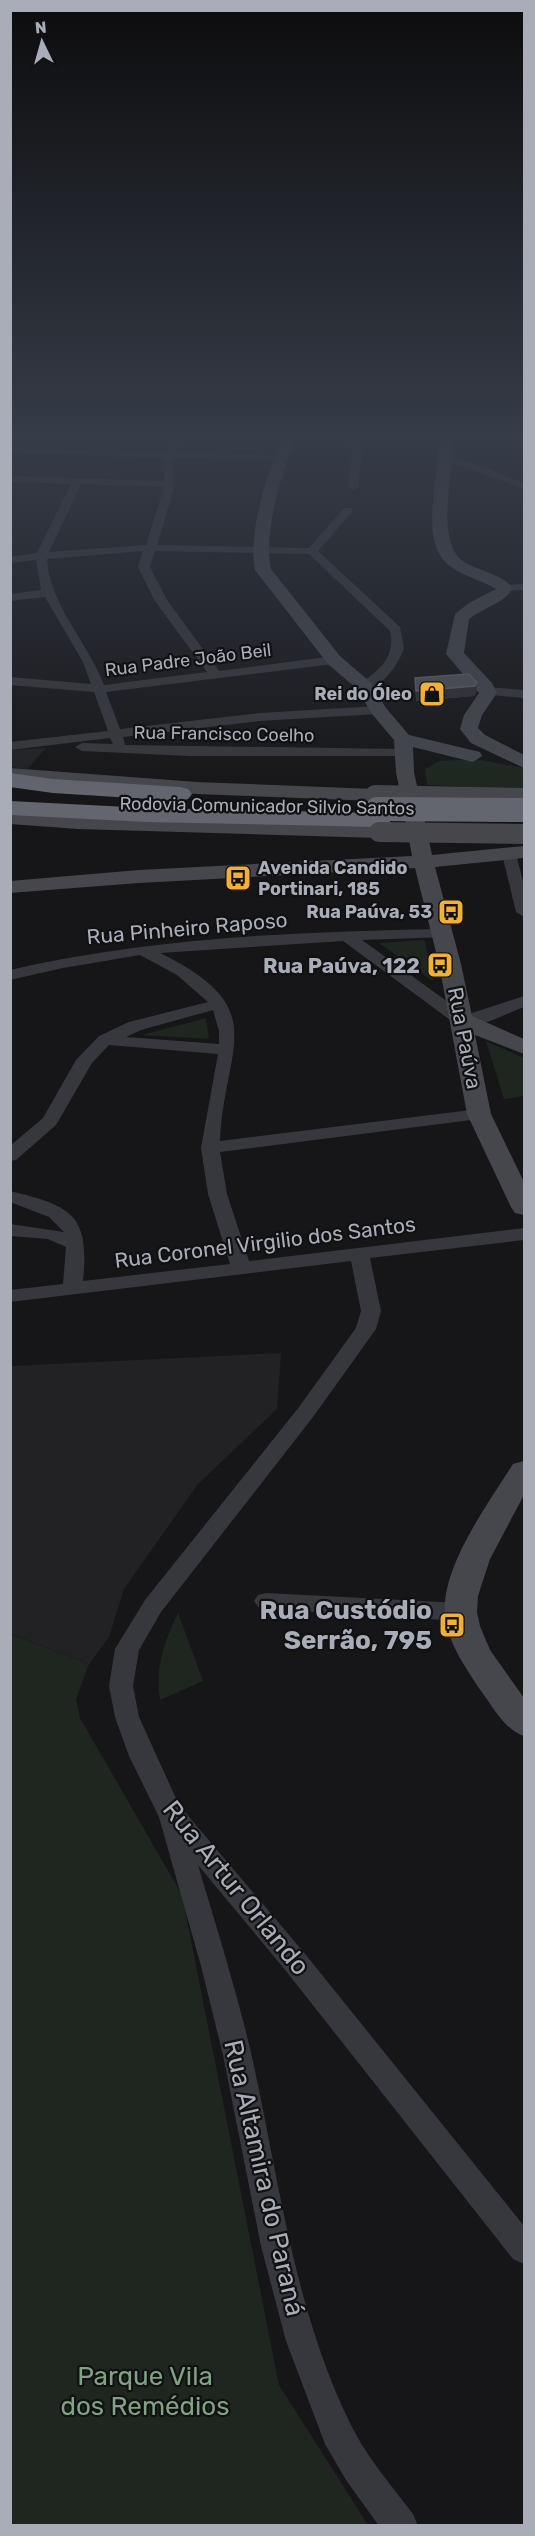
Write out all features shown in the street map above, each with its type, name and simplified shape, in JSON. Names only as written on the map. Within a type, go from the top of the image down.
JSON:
[{"type":"highway","points":[[10,780],[53,786],[306,802],[376,813]]},
{"type":"highway","name":"Rodovia Comunicador Silvio Santos","points":[[10,796],[87,802],[376,813],[525,822]]},
{"type":"highway","name":"Rodovia Comunicador Silvio Santos","points":[[10,808],[147,815],[525,810]]},
{"type":"main road","points":[[260,559],[263,570],[334,660],[364,686],[411,766],[429,760],[473,756]]},
{"type":"main road","points":[[453,559],[505,588],[501,595],[468,610],[461,617],[455,654],[487,691],[469,724],[469,729],[478,739],[522,761]]},
{"type":"main road","points":[[404,755],[473,756],[522,761]]},
{"type":"main road","name":"Rua Paúva","points":[[404,755],[418,842],[463,1021],[479,1114],[525,1207]]},
{"type":"main road","points":[[10,774],[197,788],[525,834]]},
{"type":"main road","points":[[10,818],[78,823],[376,813],[525,798]]},
{"type":"main road","points":[[376,866],[412,853],[418,842],[459,850],[520,851]]},
{"type":"main road","points":[[10,887],[424,863],[520,851]]},
{"type":"main road","points":[[463,1021],[525,1047]]},
{"type":"main road","points":[[525,1471],[481,1543],[466,1586],[460,1612],[479,1660],[525,1723]]},
{"type":"street","points":[[42,559],[48,593],[101,689],[121,750]]},
{"type":"street","points":[[145,559],[144,567],[149,581],[203,661],[216,675]]},
{"type":"street","points":[[319,559],[388,622],[398,636],[396,657],[382,675],[364,686]]},
{"type":"street","points":[[505,588],[525,587]]},
{"type":"street","points":[[10,598],[48,593]]},
{"type":"street","name":"Rua Padre João Beil","points":[[10,681],[101,689],[334,660]]},
{"type":"street","points":[[487,691],[525,694]]},
{"type":"street","points":[[10,746],[260,717],[377,708]]},
{"type":"street","name":"Rua Francisco Coelho","points":[[45,743],[121,750],[404,755]]},
{"type":"street","points":[[520,851],[525,912]]},
{"type":"street","name":"Rua Pinheiro Raposo","points":[[10,975],[57,963],[142,950],[346,936],[441,934]]},
{"type":"street","points":[[346,936],[463,1021],[487,1016],[525,1000]]},
{"type":"street","points":[[142,950],[189,975],[218,1004],[228,1031],[227,1050],[210,1148],[213,1176],[241,1268]]},
{"type":"street","points":[[10,1156],[50,1121],[85,1060],[105,1040],[135,1026],[218,1004]]},
{"type":"street","points":[[105,1040],[227,1050]]},
{"type":"street","points":[[210,1148],[479,1114]]},
{"type":"street","points":[[10,1196],[61,1217],[74,1233],[72,1290]]},
{"type":"street","points":[[10,1230],[51,1234],[75,1243]]},
{"type":"street","name":"Rua Coronel Virgilio dos Santos","points":[[10,1296],[525,1234]]},
{"type":"street","name":"Rua Artur Orlando","points":[[359,1254],[371,1311],[366,1329],[306,1412],[153,1606],[127,1649],[121,1686],[127,1717],[142,1756],[169,1812],[296,1963],[525,2249]]},
{"type":"street","points":[[266,1601],[460,1612]]},
{"type":"street","name":"Rua Altamira do Paraná","points":[[169,1812],[237,2052],[265,2195],[306,2360],[338,2434],[373,2490],[401,2526]]},
{"type":"shaded area","points":[[46,748],[27,769],[11,767],[11,750]]},
{"type":"shaded area","points":[[281,1353],[277,1409],[198,1484],[124,1589],[109,1637],[89,1664],[11,1634],[11,1366]]},
{"type":"green space","points":[[475,759],[524,768],[524,790],[427,785],[425,769],[439,761]]},
{"type":"green space","points":[[423,940],[433,981],[379,943]]},
{"type":"green space","points":[[206,1018],[209,1039],[142,1035]]},
{"type":"green space","points":[[486,1041],[524,1058],[524,1096],[504,1099]]},
{"type":"green space","points":[[178,1613],[203,1681],[160,1700],[159,1677],[162,1655]]},
{"type":"green space","name":"Parque Vila dos Remédios","points":[[10,1634],[89,1664],[76,1699],[80,1718],[182,1895],[279,2385],[368,2525],[11,2525]]},
{"type":"building","points":[[469,674],[477,683],[475,686],[416,691],[415,678]]},
{"type":"place","name":"Rei do Óleo","points":[[432,694]]},
{"type":"place","name":"Avenida Candido Portinari, 185","points":[[238,878]]},
{"type":"place","name":"Rua Paúva, 53","points":[[451,912]]},
{"type":"place","name":"Rua Paúva, 122","points":[[440,965]]},
{"type":"place","name":"Rua Custódio Serrão, 795","points":[[452,1625]]}]
